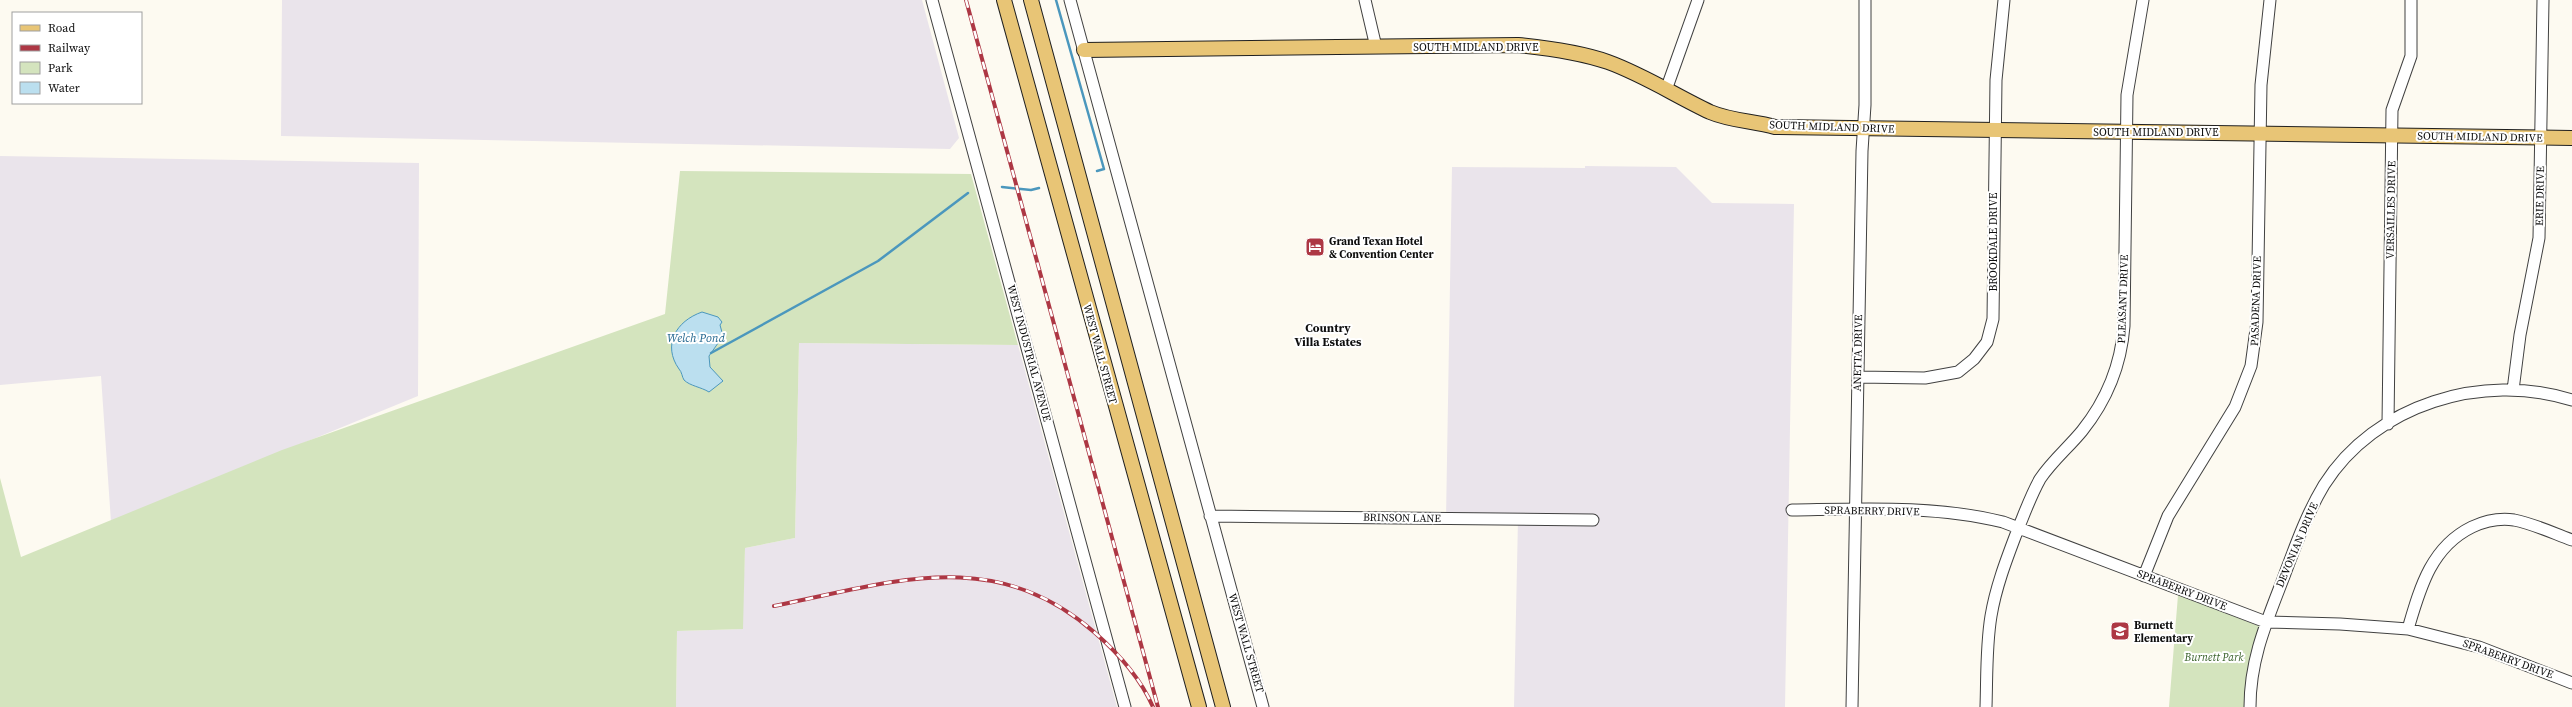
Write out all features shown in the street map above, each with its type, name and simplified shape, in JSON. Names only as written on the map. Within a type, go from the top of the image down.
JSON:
[{"type":"main road","name":"WEST WALL STREET","points":[[1004,0],[1199,707]]},
{"type":"main road","points":[[1031,0],[1223,707]]},
{"type":"main road","name":"SOUTH MIDLAND DRIVE","points":[[1084,50],[1518,45],[1551,48],[1609,63],[1711,112],[1746,123],[1775,127],[2572,138]]},
{"type":"street","name":"WEST INDUSTRIAL AVENUE","points":[[932,0],[1125,707]]},
{"type":"street","name":"WEST WALL STREET","points":[[1070,0],[1263,707]]},
{"type":"street","points":[[1365,0],[1376,47]]},
{"type":"street","points":[[1666,90],[1698,0]]},
{"type":"street","name":"ANETTA DRIVE","points":[[1852,707],[1865,0]]},
{"type":"street","name":"BROOKDALE DRIVE","points":[[1858,377],[1925,378],[1958,372],[1974,359],[1987,342],[1992,319],[1996,80],[2004,0]]},
{"type":"street","name":"PLEASANT DRIVE","points":[[1986,707],[1987,648],[1991,616],[2001,576],[2019,528],[2033,492],[2044,474],[2056,457],[2082,430],[2104,399],[2120,357],[2124,326],[2128,90],[2143,0]]},
{"type":"street","name":"PASADENA DRIVE","points":[[2144,576],[2168,516],[2235,407],[2251,366],[2257,322],[2261,85],[2270,0]]},
{"type":"street","name":"VERSAILLES DRIVE","points":[[2388,424],[2393,105],[2410,56],[2411,0]]},
{"type":"street","name":"ERIE DRIVE","points":[[2513,390],[2520,335],[2539,238],[2543,0]]},
{"type":"street","name":"DEVONIAN DRIVE","points":[[2250,707],[2252,664],[2266,622],[2308,514],[2325,485],[2344,460],[2368,437],[2421,405],[2450,396],[2484,390],[2513,390],[2556,395],[2572,400]]},
{"type":"street","name":"SPRABERRY DRIVE","points":[[1792,510],[1959,513],[2003,522],[2266,622],[2340,624],[2408,630],[2479,646],[2572,683]]},
{"type":"street","name":"BRINSON LANE","points":[[1210,516],[1593,520]]},
{"type":"street","points":[[2408,630],[2423,584],[2436,557],[2447,542],[2462,532],[2489,521],[2508,520],[2536,526],[2572,540]]},
{"type":"shaded area","points":[[282,0],[922,0],[959,138],[950,149],[281,136]]},
{"type":"shaded area","points":[[0,156],[419,163],[418,396],[111,522],[101,376],[0,385]]},
{"type":"shaded area","points":[[1585,166],[1676,167],[1712,203],[1794,204],[1785,707],[1514,707],[1518,519],[1446,519],[1452,167],[1585,168]]},
{"type":"shaded area","points":[[799,343],[1018,345],[1117,707],[676,707],[677,631],[742,629],[745,548],[795,538]]},
{"type":"green space","points":[[680,171],[971,174],[1018,345],[799,343],[795,538],[745,548],[743,629],[677,631],[676,707],[0,707],[0,478],[21,557],[282,450],[665,314]]},
{"type":"green space","name":"Burnett Park","points":[[2178,595],[2259,626],[2248,707],[2169,707]]},
{"type":"water","name":"Welch Pond","points":[[702,312],[718,317],[722,322],[720,325],[723,336],[709,356],[710,367],[723,381],[709,392],[689,384],[684,380],[674,360],[672,351],[674,335],[679,328],[685,321]]},
{"type":"waterway","points":[[1056,0],[1104,169],[1097,171]]},
{"type":"waterway","points":[[1002,187],[1031,190],[1039,188]]},
{"type":"waterway","points":[[711,353],[878,261],[968,193]]},
{"type":"railway","points":[[966,0],[1158,707]]},
{"type":"railway","points":[[774,606],[859,588],[900,581],[940,577],[979,579],[1018,588],[1056,605],[1094,632],[1112,648],[1128,666],[1142,686],[1153,707]]},
{"type":"place","name":"Grand Texan Hotel & Convention Center","points":[[1315,247]]},
{"type":"place","name":"Burnett Elementary","points":[[2120,631]]},
{"type":"district","name":"Country Villa Estates","points":[[1328,335]]}]
